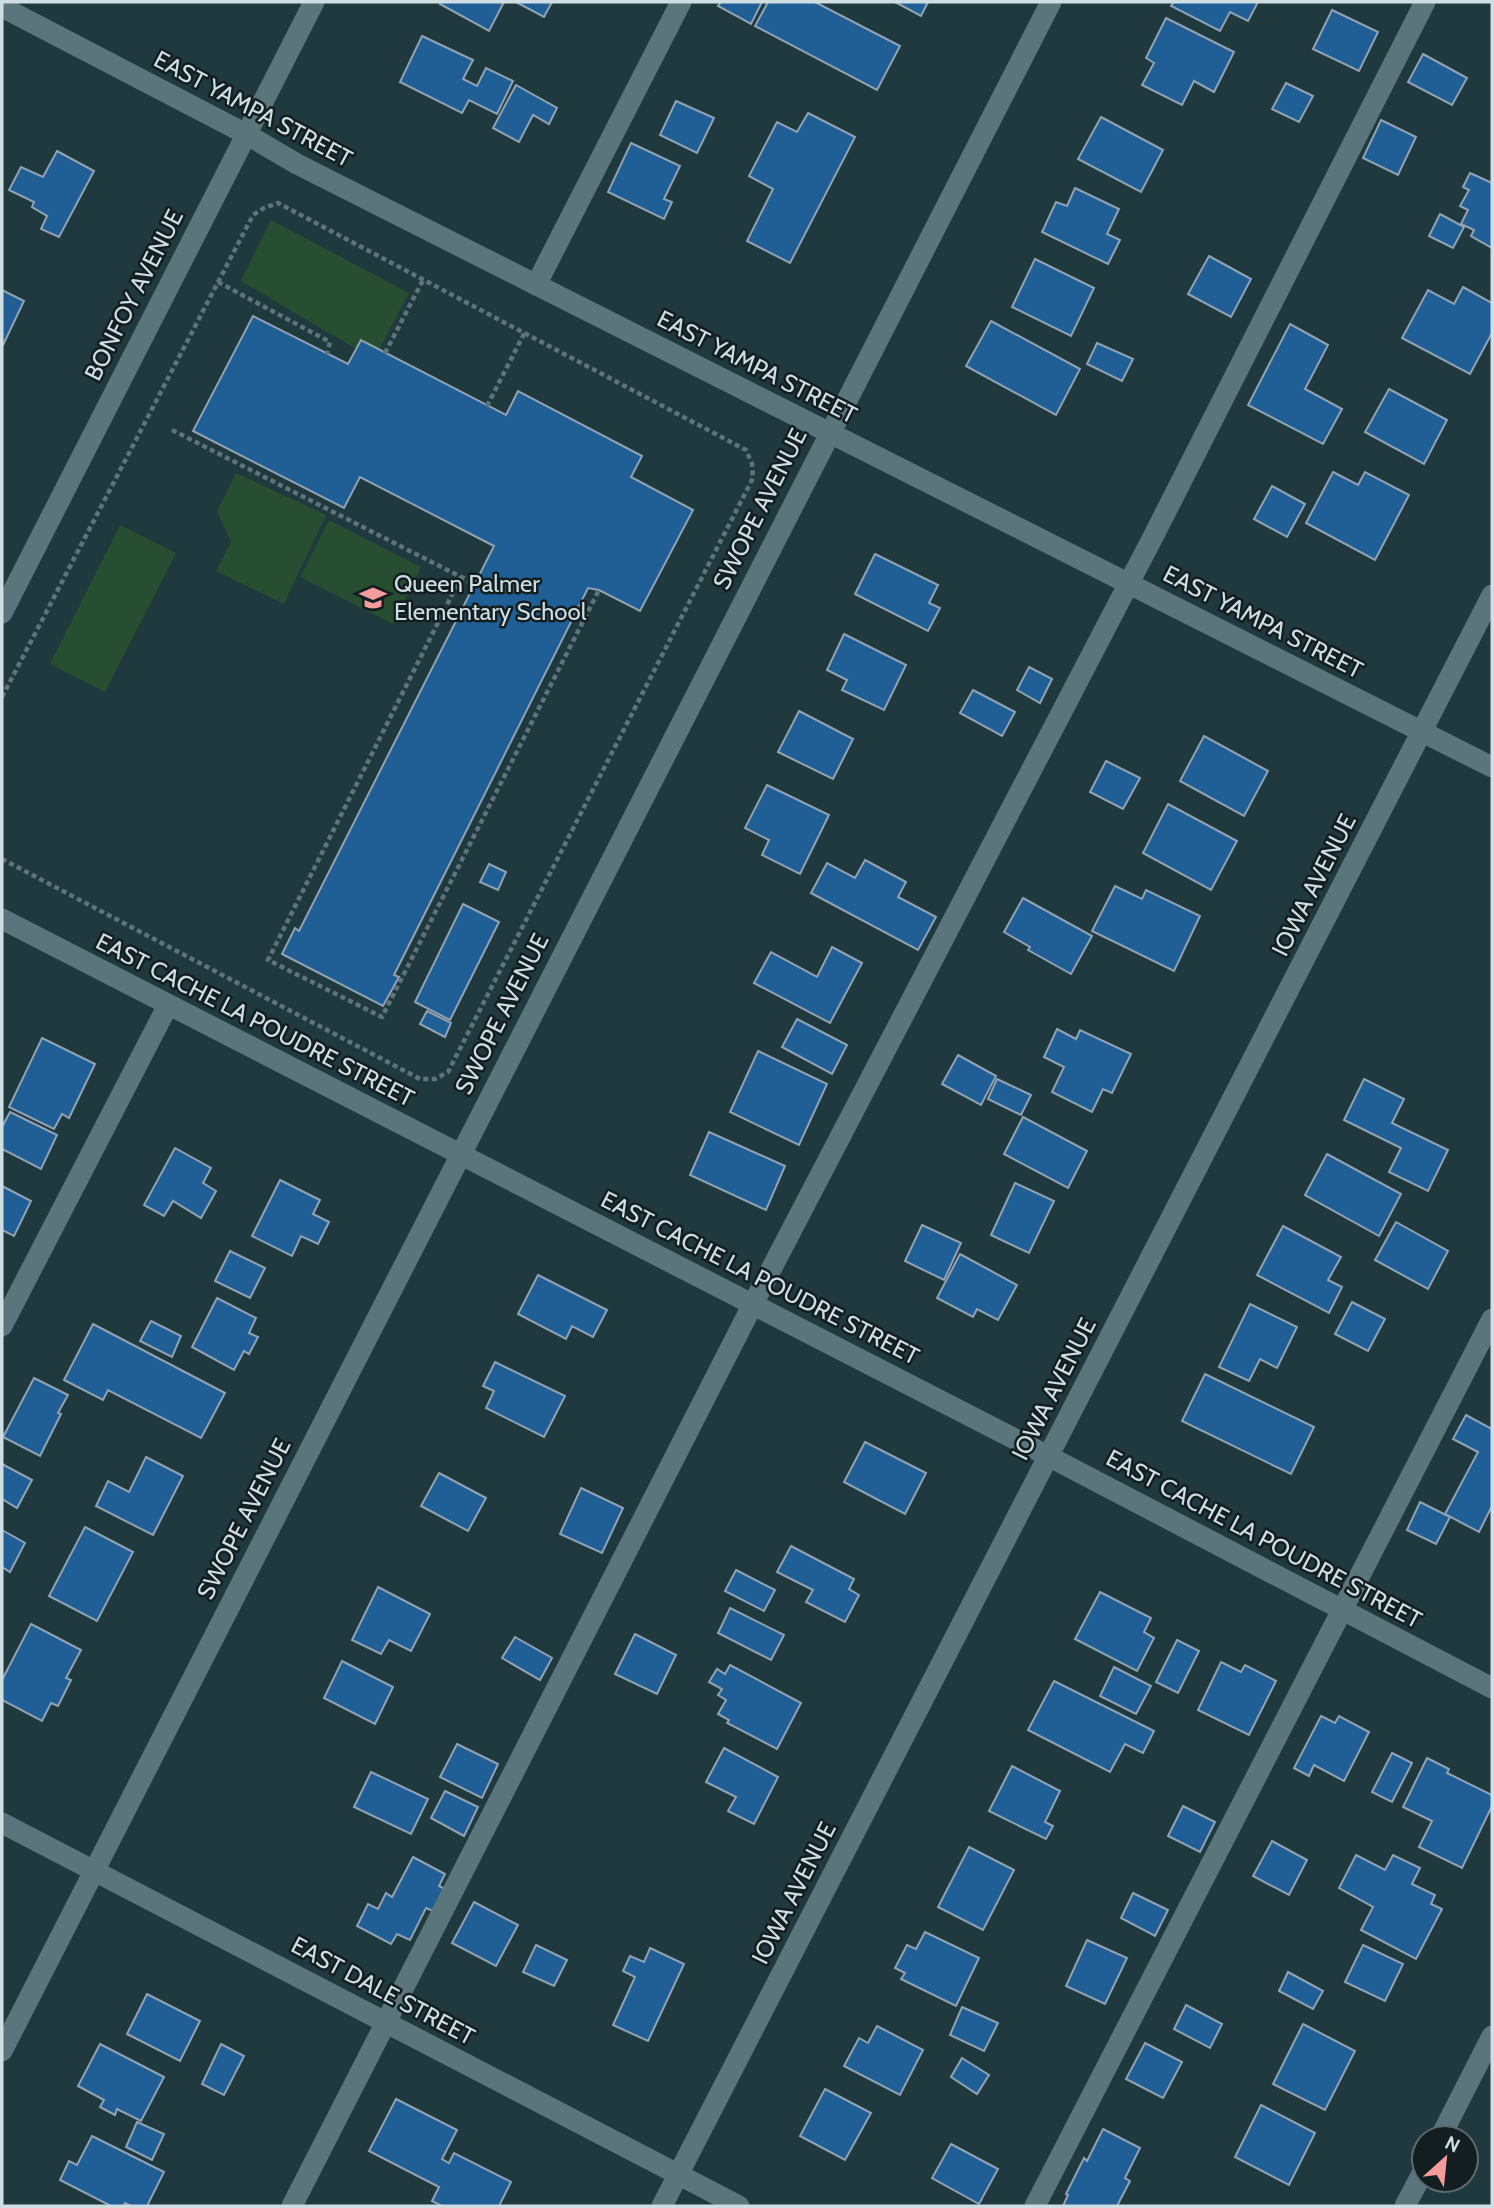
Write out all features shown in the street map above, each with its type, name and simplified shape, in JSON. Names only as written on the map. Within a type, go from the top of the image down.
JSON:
[{"type":"street","name":"BONFOY AVENUE","points":[[2,613],[314,2]]},
{"type":"street","points":[[536,285],[681,2]]},
{"type":"street","name":"SWOPE AVENUE","points":[[2,2051],[1051,2]]},
{"type":"street","points":[[292,2206],[753,1304],[1129,584],[1425,2]]},
{"type":"street","name":"EAST YAMPA STREET","points":[[2,7],[246,134],[298,164],[1492,767]]},
{"type":"street","name":"IOWA AVENUE","points":[[662,2206],[1492,595]]},
{"type":"street","name":"EAST CACHE LA POUDRE STREET","points":[[2,919],[1048,1456],[1492,1688]]},
{"type":"street","points":[[2,1326],[167,1005]]},
{"type":"street","points":[[1035,2206],[1492,1319]]},
{"type":"street","name":"EAST DALE STREET","points":[[2,1822],[739,2206]]},
{"type":"street","points":[[1447,2124],[1492,2036]]},
{"type":"path","points":[[2,697],[253,215],[278,203],[746,450],[752,464],[753,478],[448,1072],[435,1079],[420,1079],[2,859]]},
{"type":"path","points":[[385,353],[424,280]]},
{"type":"path","points":[[218,282],[330,342],[327,354]]},
{"type":"path","points":[[487,406],[525,332]]},
{"type":"path","points":[[172,430],[475,583]]},
{"type":"path","points":[[461,577],[268,960],[382,1017],[599,590]]},
{"type":"green space","points":[[271,220],[409,293],[379,350],[361,340],[356,349],[241,281]]},
{"type":"green space","points":[[236,473],[326,515],[284,604],[216,571],[231,542],[217,511]]},
{"type":"green space","points":[[329,520],[421,567],[393,624],[300,577]]},
{"type":"green space","points":[[120,525],[176,553],[105,692],[50,664]]},
{"type":"building","points":[[504,2],[489,31],[440,4]]},
{"type":"building","points":[[516,2],[552,2],[544,17]]},
{"type":"building","points":[[721,2],[762,2],[751,24],[718,6]]},
{"type":"building","points":[[768,2],[815,2],[900,46],[877,90],[755,26]]},
{"type":"building","points":[[895,2],[928,2],[921,16]]},
{"type":"building","points":[[1174,2],[1258,2],[1248,21],[1230,12],[1220,31],[1171,6]]},
{"type":"building","points":[[1332,10],[1378,32],[1359,71],[1313,49]]},
{"type":"building","points":[[1166,18],[1234,52],[1214,92],[1194,81],[1182,105],[1142,85],[1154,63],[1146,58]]},
{"type":"building","points":[[422,36],[473,60],[463,79],[477,86],[486,68],[513,81],[497,114],[469,100],[462,113],[400,82]]},
{"type":"building","points":[[1423,54],[1467,78],[1452,105],[1408,82]]},
{"type":"building","points":[[1286,83],[1313,96],[1299,122],[1272,109]]},
{"type":"building","points":[[516,85],[557,108],[549,124],[533,115],[519,142],[493,128]]},
{"type":"building","points":[[676,101],[714,118],[697,153],[660,135]]},
{"type":"building","points":[[808,113],[855,137],[790,263],[747,241],[773,189],[749,176],[777,122],[797,132]]},
{"type":"building","points":[[1101,117],[1163,150],[1141,192],[1078,159]]},
{"type":"building","points":[[1381,120],[1416,137],[1398,175],[1363,158]]},
{"type":"building","points":[[631,143],[680,166],[664,199],[672,202],[664,219],[608,192]]},
{"type":"building","points":[[57,151],[94,171],[59,237],[41,229],[47,216],[32,207],[34,202],[9,190],[21,167],[43,177]]},
{"type":"building","points":[[1470,173],[1492,183],[1492,248],[1471,236],[1474,230],[1461,224],[1468,210],[1460,206],[1469,190],[1463,187]]},
{"type":"building","points":[[1075,188],[1119,209],[1107,234],[1120,240],[1108,264],[1042,232],[1056,202],[1067,206]]},
{"type":"building","points":[[1440,214],[1464,227],[1453,248],[1429,236]]},
{"type":"building","points":[[1209,256],[1251,279],[1231,317],[1188,294]]},
{"type":"building","points":[[1035,259],[1094,288],[1071,336],[1012,307]]},
{"type":"building","points":[[1463,287],[1492,303],[1492,333],[1470,374],[1402,338],[1428,290],[1454,304]]},
{"type":"building","points":[[2,290],[24,301],[3,345],[2,344]]},
{"type":"building","points":[[253,316],[348,364],[361,340],[506,415],[518,391],[642,456],[631,477],[693,510],[640,611],[599,590],[588,588],[394,975],[399,977],[383,1006],[282,954],[295,928],[299,931],[494,546],[360,477],[344,508],[193,431]]},
{"type":"building","points":[[991,321],[1080,369],[1056,415],[966,366]]},
{"type":"building","points":[[1290,324],[1328,345],[1305,389],[1342,409],[1323,444],[1248,405]]},
{"type":"building","points":[[1097,343],[1133,359],[1122,381],[1087,364]]},
{"type":"building","points":[[1389,389],[1447,420],[1424,464],[1365,432]]},
{"type":"building","points":[[1333,472],[1358,485],[1365,472],[1409,495],[1375,560],[1306,523]]},
{"type":"building","points":[[1272,486],[1305,504],[1287,537],[1254,519]]},
{"type":"building","points":[[875,554],[938,585],[929,603],[940,608],[928,631],[855,594]]},
{"type":"building","points":[[844,634],[906,665],[884,710],[842,690],[847,680],[827,670]]},
{"type":"building","points":[[1029,667],[1052,679],[1040,703],[1017,690]]},
{"type":"building","points":[[973,690],[1015,712],[1002,736],[960,713]]},
{"type":"building","points":[[799,711],[853,739],[833,779],[778,752]]},
{"type":"building","points":[[1204,736],[1268,771],[1244,816],[1180,781]]},
{"type":"building","points":[[1106,761],[1140,778],[1123,809],[1090,792]]},
{"type":"building","points":[[767,785],[829,815],[800,874],[762,855],[769,840],[745,828]]},
{"type":"building","points":[[1168,804],[1237,841],[1211,890],[1143,853]]},
{"type":"building","points":[[865,860],[906,882],[898,897],[936,917],[918,950],[811,893],[827,863],[855,878]]},
{"type":"building","points":[[489,864],[506,872],[498,890],[480,882]]},
{"type":"building","points":[[1115,886],[1142,899],[1146,890],[1200,916],[1174,971],[1092,931]]},
{"type":"building","points":[[1023,898],[1092,936],[1071,974],[1028,950],[1030,947],[1004,932]]},
{"type":"building","points":[[463,904],[499,922],[450,1020],[415,1002]]},
{"type":"building","points":[[832,947],[862,963],[830,1023],[754,983],[771,952],[817,977]]},
{"type":"building","points":[[427,1011],[451,1023],[445,1037],[420,1024]]},
{"type":"building","points":[[797,1019],[847,1045],[832,1074],[782,1047]]},
{"type":"building","points":[[1057,1029],[1076,1039],[1080,1030],[1131,1054],[1112,1093],[1103,1089],[1092,1112],[1052,1092],[1064,1067],[1044,1057]]},
{"type":"building","points":[[42,1038],[95,1064],[69,1118],[62,1114],[54,1129],[9,1107]]},
{"type":"building","points":[[758,1051],[827,1084],[799,1145],[730,1112]]},
{"type":"building","points":[[958,1055],[996,1076],[981,1105],[942,1084]]},
{"type":"building","points":[[997,1079],[1031,1095],[1021,1115],[988,1099]]},
{"type":"building","points":[[1364,1079],[1404,1099],[1392,1123],[1448,1150],[1428,1191],[1389,1172],[1401,1148],[1344,1120]]},
{"type":"building","points":[[10,1112],[57,1135],[41,1169],[2,1149],[2,1127]]},
{"type":"building","points":[[1023,1117],[1087,1151],[1068,1188],[1004,1154]]},
{"type":"building","points":[[709,1132],[785,1166],[766,1210],[690,1175]]},
{"type":"building","points":[[175,1148],[211,1168],[203,1183],[216,1191],[201,1218],[173,1201],[164,1216],[144,1205]]},
{"type":"building","points":[[1327,1154],[1401,1194],[1379,1236],[1305,1195]]},
{"type":"building","points":[[280,1180],[320,1200],[313,1214],[329,1222],[318,1244],[301,1236],[292,1256],[252,1236]]},
{"type":"building","points":[[1015,1183],[1054,1201],[1029,1253],[991,1235]]},
{"type":"building","points":[[2,1186],[31,1201],[14,1236],[2,1230]]},
{"type":"building","points":[[1396,1222],[1448,1251],[1428,1289],[1375,1260]]},
{"type":"building","points":[[922,1225],[961,1243],[944,1280],[905,1261]]},
{"type":"building","points":[[1283,1226],[1341,1257],[1328,1280],[1342,1287],[1329,1313],[1257,1275]]},
{"type":"building","points":[[230,1251],[265,1268],[250,1298],[215,1281]]},
{"type":"building","points":[[960,1254],[1017,1285],[998,1320],[977,1309],[973,1317],[937,1298]]},
{"type":"building","points":[[538,1275],[607,1310],[593,1337],[572,1326],[566,1339],[518,1314]]},
{"type":"building","points":[[217,1298],[256,1318],[249,1333],[258,1337],[249,1354],[244,1351],[234,1370],[192,1347]]},
{"type":"building","points":[[1352,1302],[1385,1319],[1368,1351],[1335,1334]]},
{"type":"building","points":[[1250,1304],[1297,1327],[1277,1368],[1260,1359],[1249,1381],[1219,1367]]},
{"type":"building","points":[[151,1321],[181,1336],[172,1357],[140,1341]]},
{"type":"building","points":[[93,1324],[225,1393],[201,1438],[108,1390],[103,1400],[64,1380]]},
{"type":"building","points":[[495,1362],[565,1396],[544,1437],[486,1408],[494,1391],[483,1386]]},
{"type":"building","points":[[1205,1374],[1314,1427],[1291,1474],[1182,1421]]},
{"type":"building","points":[[34,1378],[68,1395],[40,1456],[3,1437]]},
{"type":"building","points":[[1466,1415],[1492,1429],[1492,1506],[1479,1532],[1445,1514],[1478,1452],[1453,1439]]},
{"type":"building","points":[[865,1442],[926,1473],[905,1514],[844,1482]]},
{"type":"building","points":[[146,1457],[183,1476],[153,1535],[96,1506],[108,1481],[129,1492]]},
{"type":"building","points":[[2,1464],[32,1480],[17,1508],[2,1499]]},
{"type":"building","points":[[439,1473],[486,1498],[468,1531],[421,1506]]},
{"type":"building","points":[[581,1488],[623,1508],[602,1553],[560,1534]]},
{"type":"building","points":[[1420,1502],[1450,1517],[1436,1544],[1407,1530]]},
{"type":"building","points":[[85,1527],[133,1552],[97,1621],[49,1596]]},
{"type":"building","points":[[2,1530],[25,1543],[10,1572],[2,1567]]},
{"type":"building","points":[[791,1546],[854,1579],[849,1589],[859,1595],[845,1622],[806,1602],[813,1590],[777,1572]]},
{"type":"building","points":[[736,1570],[775,1590],[764,1611],[725,1591]]},
{"type":"building","points":[[378,1587],[430,1614],[411,1651],[389,1640],[381,1654],[352,1640]]},
{"type":"building","points":[[1100,1592],[1151,1618],[1144,1632],[1154,1638],[1137,1671],[1075,1639]]},
{"type":"building","points":[[730,1608],[784,1635],[771,1660],[718,1633]]},
{"type":"building","points":[[31,1624],[81,1650],[66,1678],[71,1680],[58,1706],[51,1703],[42,1721],[2,1700],[2,1680]]},
{"type":"building","points":[[635,1634],[676,1655],[657,1694],[615,1674]]},
{"type":"building","points":[[515,1637],[552,1658],[540,1680],[502,1658]]},
{"type":"building","points":[[1177,1640],[1199,1651],[1178,1693],[1156,1682]]},
{"type":"building","points":[[342,1661],[393,1687],[375,1724],[324,1698]]},
{"type":"building","points":[[1221,1662],[1241,1672],[1245,1665],[1276,1681],[1249,1735],[1198,1710]]},
{"type":"building","points":[[730,1665],[801,1703],[777,1749],[727,1723],[729,1720],[718,1714],[726,1700],[718,1695],[722,1689],[709,1682],[717,1669],[725,1674]]},
{"type":"building","points":[[1114,1667],[1151,1686],[1136,1714],[1100,1696]]},
{"type":"building","points":[[1054,1681],[1154,1731],[1143,1753],[1125,1744],[1110,1772],[1028,1730]]},
{"type":"building","points":[[1321,1716],[1335,1723],[1339,1716],[1369,1732],[1344,1781],[1314,1765],[1309,1776],[1294,1768]]},
{"type":"building","points":[[457,1744],[498,1764],[482,1798],[440,1777]]},
{"type":"building","points":[[724,1748],[778,1777],[754,1824],[728,1811],[736,1797],[706,1782]]},
{"type":"building","points":[[1392,1753],[1412,1763],[1392,1802],[1372,1792]]},
{"type":"building","points":[[1427,1758],[1449,1769],[1447,1773],[1492,1795],[1492,1806],[1462,1868],[1419,1847],[1432,1821],[1403,1807]]},
{"type":"building","points":[[1012,1766],[1060,1791],[1045,1822],[1053,1826],[1046,1839],[989,1811]]},
{"type":"building","points":[[371,1772],[428,1799],[411,1834],[354,1807]]},
{"type":"building","points":[[445,1791],[478,1807],[464,1836],[431,1818]]},
{"type":"building","points":[[1183,1806],[1215,1822],[1200,1852],[1168,1836]]},
{"type":"building","points":[[1272,1841],[1307,1860],[1289,1895],[1253,1876]]},
{"type":"building","points":[[969,1847],[1014,1870],[983,1930],[938,1907]]},
{"type":"building","points":[[1356,1855],[1385,1870],[1393,1855],[1420,1868],[1412,1884],[1435,1895],[1431,1904],[1442,1909],[1416,1959],[1361,1930],[1373,1907],[1339,1888]]},
{"type":"building","points":[[413,1857],[445,1874],[439,1886],[445,1889],[433,1911],[426,1908],[410,1940],[397,1934],[391,1944],[357,1926],[368,1904],[378,1909],[386,1893],[392,1897]]},
{"type":"building","points":[[1133,1893],[1168,1910],[1155,1936],[1121,1918]]},
{"type":"building","points":[[474,1902],[518,1925],[496,1966],[452,1943]]},
{"type":"building","points":[[925,1932],[979,1958],[956,2006],[901,1979],[905,1973],[895,1968],[907,1945],[916,1949]]},
{"type":"building","points":[[1087,1940],[1127,1958],[1105,2004],[1066,1986]]},
{"type":"building","points":[[536,1945],[567,1960],[554,1986],[523,1972]]},
{"type":"building","points":[[1363,1945],[1403,1964],[1385,2001],[1345,1982]]},
{"type":"building","points":[[650,1948],[684,1964],[648,2041],[613,2025],[635,1977],[623,1971],[630,1956],[644,1962]]},
{"type":"building","points":[[1288,1972],[1323,1991],[1313,2009],[1279,1991]]},
{"type":"building","points":[[147,1994],[200,2021],[180,2061],[127,2034]]},
{"type":"building","points":[[1186,2005],[1222,2024],[1210,2048],[1174,2029]]},
{"type":"building","points":[[962,2007],[998,2023],[984,2051],[950,2035]]},
{"type":"building","points":[[1303,2024],[1355,2051],[1325,2110],[1273,2084]]},
{"type":"building","points":[[877,2026],[923,2050],[900,2095],[844,2066],[859,2038],[868,2043]]},
{"type":"building","points":[[1145,2043],[1182,2062],[1163,2098],[1126,2079]]},
{"type":"building","points":[[100,2044],[164,2077],[141,2121],[117,2109],[115,2115],[100,2107],[104,2100],[78,2086]]},
{"type":"building","points":[[221,2044],[244,2056],[224,2095],[202,2084]]},
{"type":"building","points":[[962,2058],[989,2075],[977,2094],[951,2077]]},
{"type":"building","points":[[825,2089],[871,2113],[845,2160],[800,2136]]},
{"type":"building","points":[[396,2099],[457,2130],[442,2159],[449,2163],[454,2153],[511,2182],[499,2206],[442,2206],[432,2201],[439,2187],[369,2151]]},
{"type":"building","points":[[1261,2105],[1315,2133],[1289,2185],[1235,2157]]},
{"type":"building","points":[[137,2122],[164,2134],[152,2160],[126,2147]]},
{"type":"building","points":[[1103,2129],[1140,2148],[1125,2178],[1130,2181],[1117,2206],[1063,2206],[1084,2158],[1087,2161]]},
{"type":"building","points":[[92,2136],[164,2172],[147,2206],[131,2206],[125,2203],[124,2206],[111,2206],[60,2180],[69,2161],[77,2165]]},
{"type":"building","points":[[951,2144],[998,2169],[979,2204],[932,2178]]},
{"type":"place","name":"Queen Palmer Elementary School","points":[[373,598]]}]
